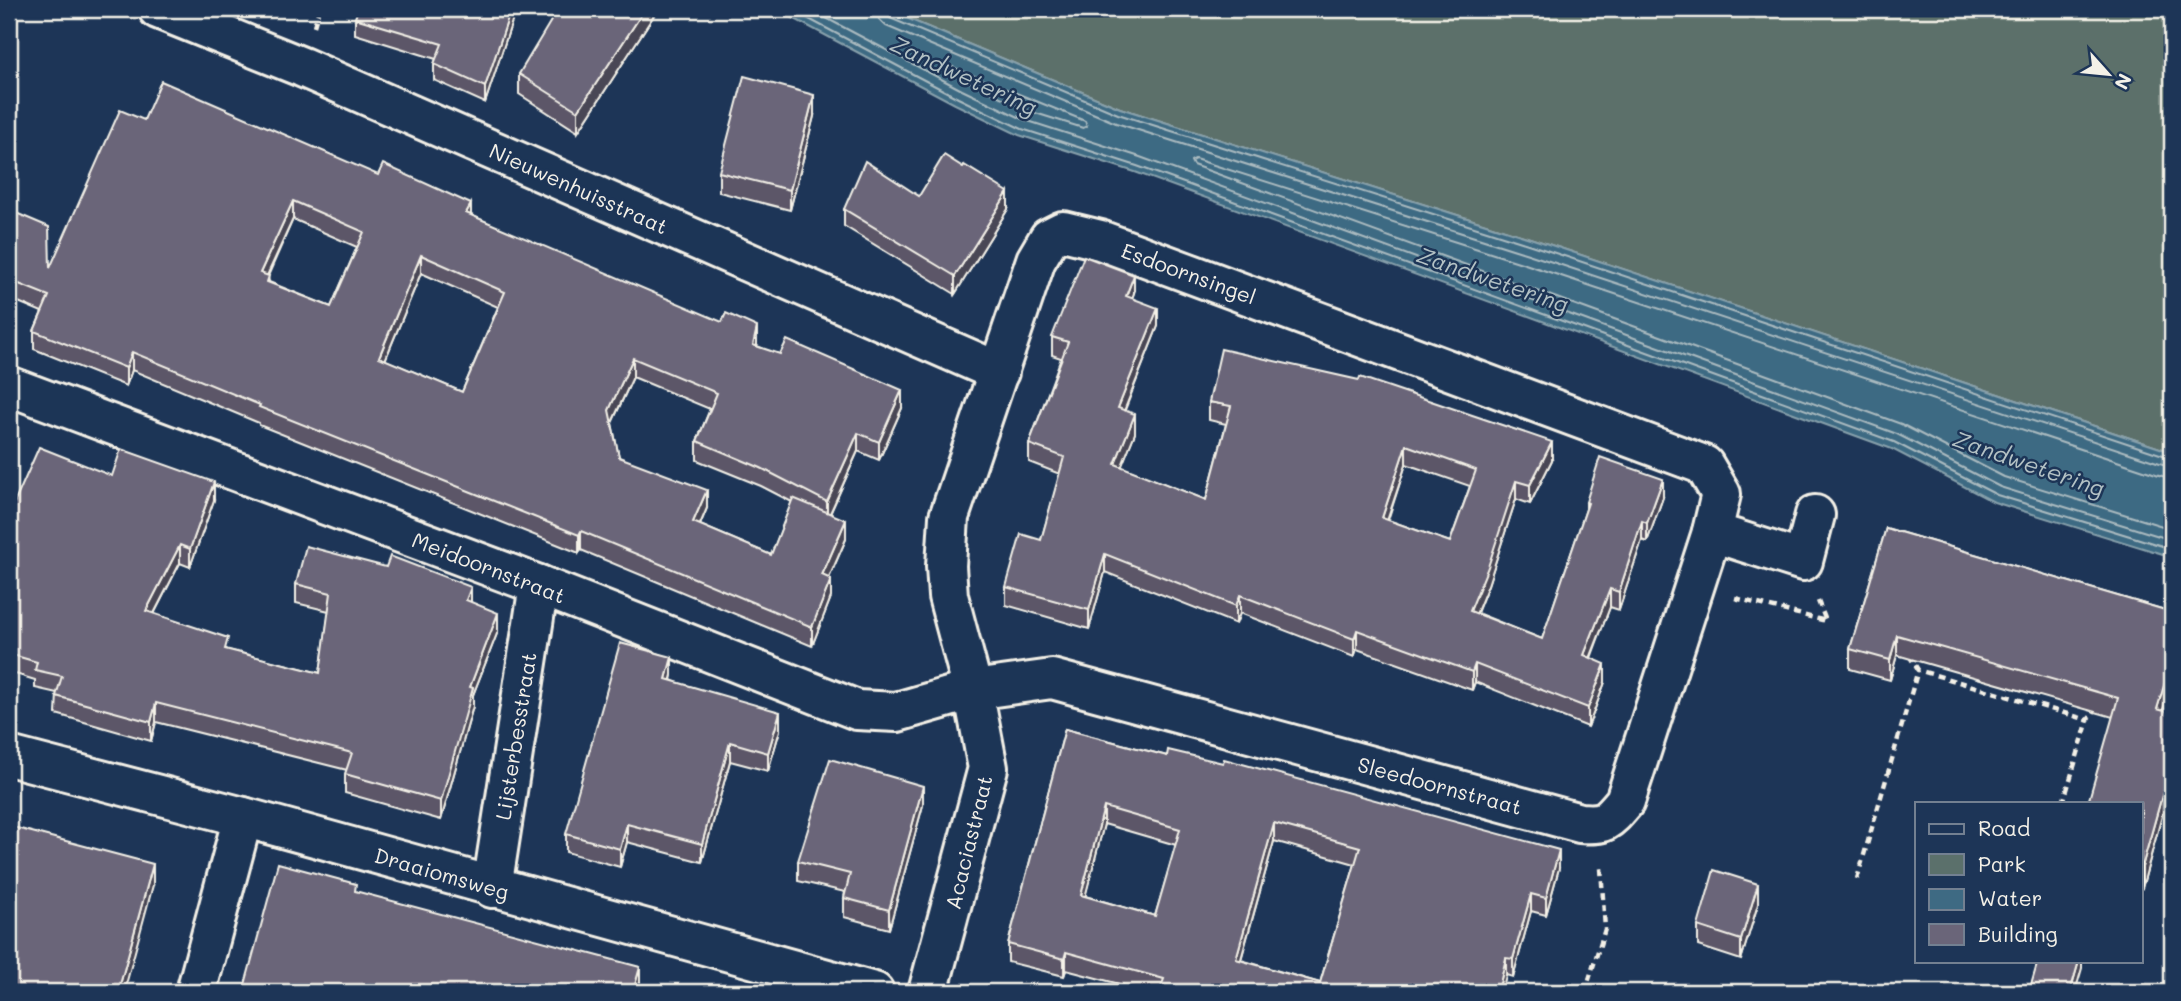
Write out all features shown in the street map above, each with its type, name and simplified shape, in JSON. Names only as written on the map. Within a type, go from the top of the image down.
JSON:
[{"type":"street","name":"Nieuwenhuisstraat","points":[[158,9],[302,67],[999,372]]},
{"type":"street","name":"Esdoornsingel","points":[[973,690],[948,596],[946,566],[949,517],[1036,260],[1049,238],[1063,231],[1100,240],[1704,465],[1721,494],[1712,531]]},
{"type":"street","name":"Meidoornstraat","points":[[9,386],[539,585],[857,710],[897,712],[973,690]]},
{"type":"street","points":[[1599,825],[1612,816],[1625,801],[1712,531],[1803,561],[1815,515]]},
{"type":"street","name":"Lijsterbesstraat","points":[[492,888],[539,585]]},
{"type":"street","name":"Sleedoornstraat","points":[[973,690],[1052,680],[1580,823],[1599,825]]},
{"type":"street","name":"Acaciastraat","points":[[928,992],[988,768],[973,690]]},
{"type":"street","name":"Draaiomsweg","points":[[9,755],[874,992]]},
{"type":"street","points":[[196,992],[243,817]]},
{"type":"path","points":[[1694,587],[1826,621]]},
{"type":"path","points":[[1906,652],[1918,670],[2088,720]]},
{"type":"path","points":[[1857,879],[1918,670]]},
{"type":"path","points":[[2063,802],[2088,720],[2100,702]]},
{"type":"path","points":[[1585,992],[1605,929],[1599,825]]},
{"type":"green space","points":[[885,9],[2172,9],[2172,452],[1533,239],[1120,108]]},
{"type":"water","name":"Zandwetering","points":[[776,9],[885,9],[1120,108],[1533,239],[2172,452],[2172,557],[1994,502],[1892,449],[1135,172],[1019,135]]},
{"type":"building","points":[[358,9],[511,9],[485,87],[434,64],[442,44],[355,18]]},
{"type":"building","points":[[558,9],[645,9],[578,111],[519,74]]},
{"type":"building","points":[[9,40],[15,40],[17,127],[9,127]]},
{"type":"building","points":[[744,76],[814,95],[790,190],[719,172]]},
{"type":"building","points":[[161,81],[378,175],[383,164],[471,204],[466,213],[722,322],[726,313],[757,327],[753,345],[780,354],[787,340],[902,390],[879,442],[858,433],[827,502],[761,468],[697,441],[717,393],[633,358],[609,410],[619,457],[707,490],[693,522],[771,555],[793,498],[846,520],[822,575],[831,579],[812,627],[581,531],[579,535],[259,407],[260,405],[132,352],[126,368],[34,331],[49,296],[9,280],[9,210],[49,227],[50,268],[120,110],[144,120]],"holes":[[[293,201],[364,232],[331,307],[267,282],[269,276],[260,273]],[[421,255],[505,292],[462,392],[379,357]]]},
{"type":"building","points":[[944,155],[1008,192],[955,276],[844,209],[865,161],[919,196]]},
{"type":"building","points":[[1084,256],[1134,275],[1126,296],[1158,308],[1118,408],[1135,414],[1115,464],[1206,500],[1231,406],[1209,402],[1221,349],[1359,380],[1360,377],[1552,442],[1530,485],[1516,481],[1488,567],[1470,611],[1542,639],[1588,503],[1586,502],[1600,457],[1663,479],[1647,523],[1642,521],[1619,592],[1610,589],[1584,655],[1605,664],[1588,708],[1475,664],[1472,672],[1357,630],[1354,639],[1240,595],[1236,606],[1105,554],[1089,610],[1006,587],[1021,534],[1041,540],[1064,457],[1029,444],[1068,342],[1052,337]],"holes":[[[1406,445],[1476,470],[1450,542],[1382,518]]]},
{"type":"building","points":[[39,447],[112,476],[121,449],[214,482],[190,549],[180,545],[146,611],[228,638],[225,649],[320,673],[331,593],[296,584],[306,546],[386,567],[390,556],[471,587],[466,600],[498,613],[470,687],[473,688],[441,801],[345,774],[352,753],[156,703],[151,722],[56,696],[62,676],[35,670],[37,662],[9,654],[9,515]]},
{"type":"building","points":[[1886,528],[2172,612],[2172,659],[2157,709],[2172,713],[2172,795],[2163,792],[2142,867],[2142,802],[2088,802],[2118,698],[1897,635],[1890,660],[1850,649]]},
{"type":"building","points":[[620,643],[672,657],[666,679],[780,712],[768,753],[730,742],[702,844],[627,824],[620,849],[566,834]]},
{"type":"building","points":[[1065,729],[1167,756],[1168,750],[1223,763],[1224,759],[1559,850],[1546,898],[1531,894],[1513,959],[1506,958],[1498,992],[1179,992],[1161,987],[1164,979],[1066,952],[1064,959],[1008,944]],"holes":[[[1104,807],[1180,829],[1155,916],[1081,895]],[[1274,823],[1360,847],[1320,983],[1236,959]]]},
{"type":"building","points":[[830,759],[923,786],[889,910],[844,898],[850,874],[798,861]]},
{"type":"building","points":[[9,826],[153,864],[118,992],[9,992],[9,958],[12,944],[9,943]]},
{"type":"building","points":[[278,863],[356,884],[355,891],[640,967],[633,992],[243,992]]},
{"type":"building","points":[[1714,870],[1758,884],[1741,940],[1698,926]]},
{"type":"building","points":[[2038,962],[2079,962],[2070,992],[2029,992]]}]
